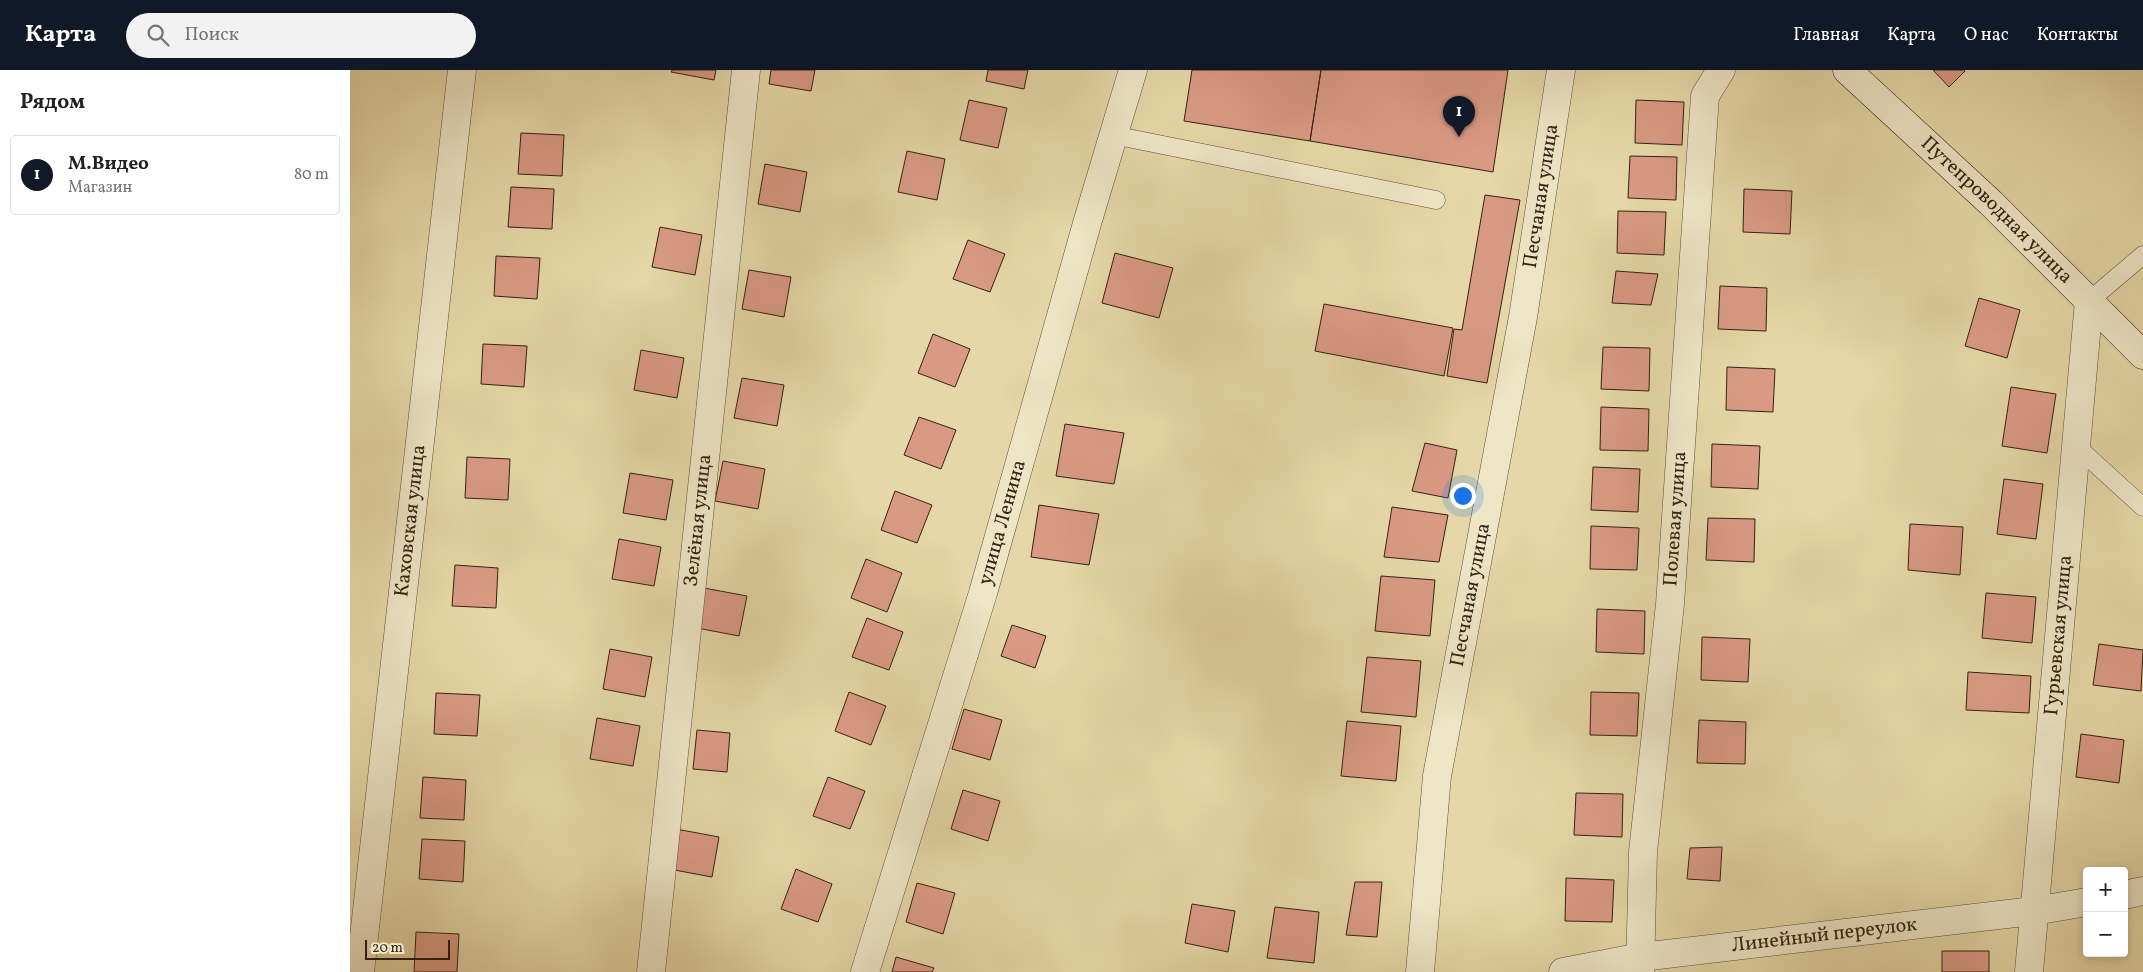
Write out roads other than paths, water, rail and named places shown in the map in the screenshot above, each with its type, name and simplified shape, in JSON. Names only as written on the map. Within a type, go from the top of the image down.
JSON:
[{"type":"street","name":"Каховская улица","points":[[360,972],[462,70]]},
{"type":"street","name":"Зелёная улица","points":[[652,972],[746,70]]},
{"type":"street","name":"улица Ленина","points":[[865,972],[983,593],[1133,70]]},
{"type":"street","name":"Песчаная улица","points":[[1420,972],[1437,776],[1523,316],[1561,70]]},
{"type":"street","name":"Полевая улица","points":[[1640,965],[1643,852],[1670,604],[1705,96],[1721,70]]},
{"type":"street","name":"Путепроводная улица","points":[[1848,70],[1991,203],[2143,355]]},
{"type":"street","name":"Гурьевская улица","points":[[2028,972],[2089,300]]},
{"type":"street","points":[[2128,894],[2143,891]]},
{"type":"street","name":"Линейный переулок","points":[[1563,972],[1640,965],[2083,903]]},
{"type":"lane","points":[[1113,135],[1436,200]]},
{"type":"lane","points":[[2089,300],[2143,255]]},
{"type":"lane","points":[[2076,446],[2143,507]]},
{"type":"place","name":"М.Видео","points":[[1459,137]]}]
